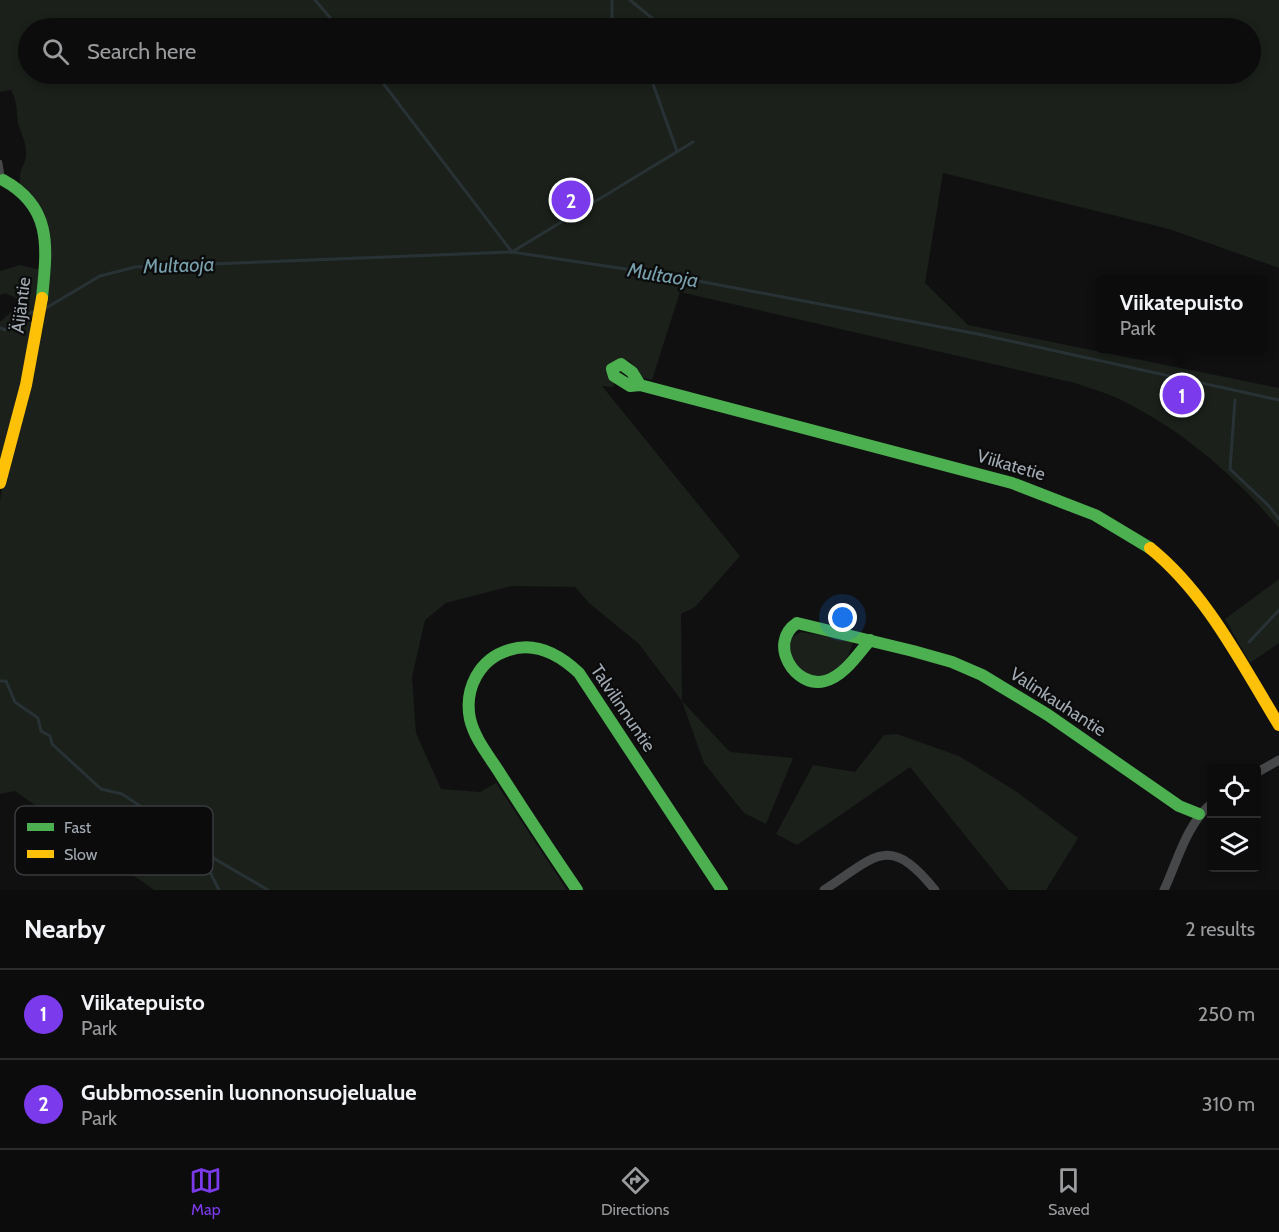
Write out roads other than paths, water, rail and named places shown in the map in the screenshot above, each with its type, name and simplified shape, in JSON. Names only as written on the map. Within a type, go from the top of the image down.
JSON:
[{"type":"street","name":"Äijäntie","points":[[0,483],[34,350],[45,248],[37,208],[16,187],[1,180]]},
{"type":"street","name":"Viikatetie","points":[[640,385],[1012,483],[1070,503],[1109,522],[1144,542],[1175,571],[1223,634],[1279,725]]},
{"type":"street","name":"Valinkauhantie","points":[[870,640],[836,676],[825,682],[817,683],[796,671],[782,648],[783,637],[789,627],[797,623],[870,640],[952,662],[982,675],[1058,721],[1179,806],[1199,814]]},
{"type":"street","name":"Talvilinnuntie","points":[[577,890],[484,747],[471,719],[468,699],[475,676],[488,661],[506,650],[527,647],[547,650],[563,659],[579,673],[722,890]]},
{"type":"street","points":[[1261,771],[1279,760]]},
{"type":"street","points":[[1164,890],[1199,814],[1207,807]]},
{"type":"street","points":[[824,890],[868,861],[888,854],[909,862],[935,890]]},
{"type":"lane","points":[[0,162],[1,180]]},
{"type":"waterway","points":[[315,0],[330,18]]},
{"type":"waterway","points":[[630,0],[652,18]]},
{"type":"waterway","points":[[612,1],[613,18]]},
{"type":"waterway","points":[[384,84],[512,252],[693,142]]},
{"type":"waterway","points":[[653,84],[677,151]]},
{"type":"waterway","name":"Multaoja","points":[[46,308],[100,276],[135,267],[512,252],[672,276],[978,334],[1279,400]]},
{"type":"waterway","name":"Multaoja","points":[[0,328],[5,330],[22,315],[34,312]]},
{"type":"waterway","points":[[1235,400],[1230,469],[1268,505],[1279,519]]},
{"type":"waterway","points":[[1249,642],[1279,610]]},
{"type":"waterway","points":[[0,681],[6,681],[15,702],[38,718],[41,731],[50,736],[52,744],[101,789],[122,794],[140,806]]},
{"type":"waterway","points":[[213,858],[268,890]]},
{"type":"waterway","points":[[212,875],[219,890]]},
{"type":"place","name":"Gubbmossenin luonnonsuojelualue","points":[[571,200]]},
{"type":"place","name":"Viikatepuisto","points":[[1182,395]]}]
